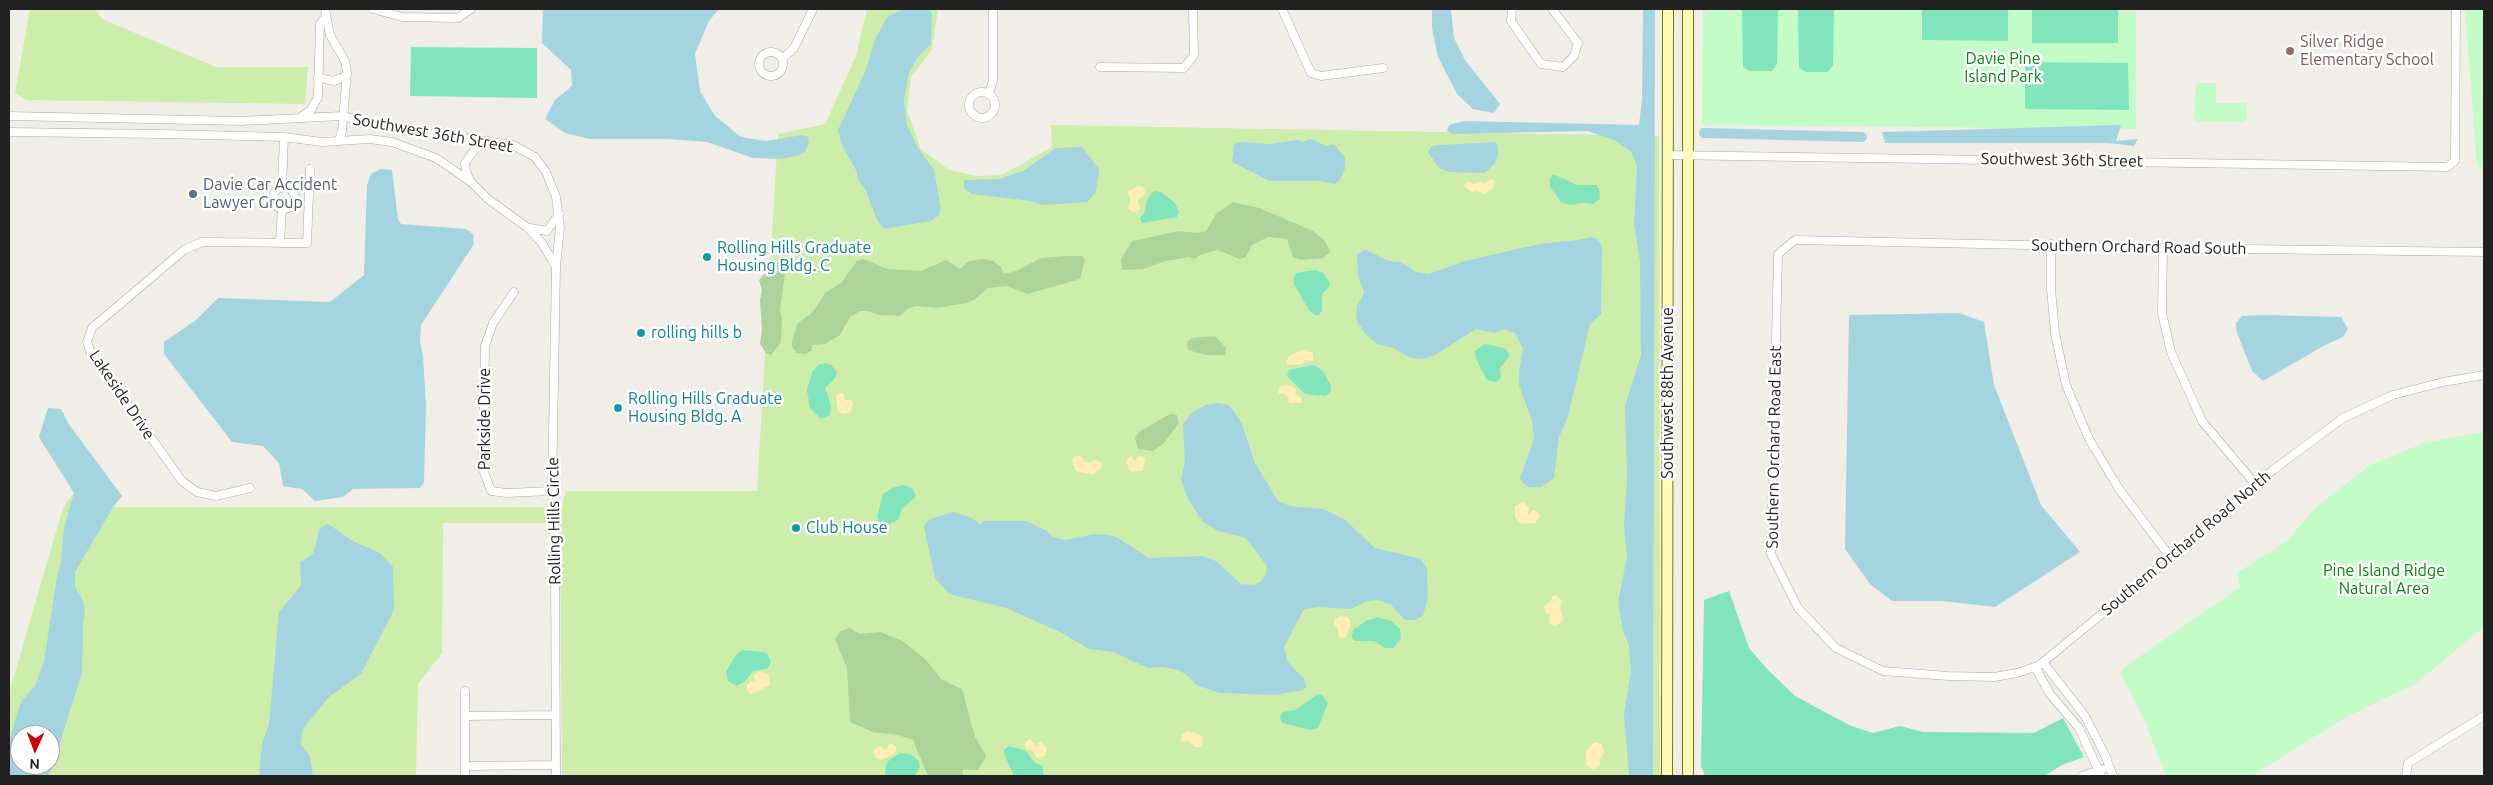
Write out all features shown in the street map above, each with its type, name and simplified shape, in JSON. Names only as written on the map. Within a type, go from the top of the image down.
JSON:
[{"type":"main road","name":"Southwest 88th Avenue","points":[[1667,776],[1668,9]]},
{"type":"main road","name":"Southwest 88th Avenue","points":[[1688,9],[1688,776]]},
{"type":"street","points":[[373,9],[402,17],[458,18],[470,10]]},
{"type":"street","points":[[782,59],[794,48],[814,9]]},
{"type":"street","points":[[989,94],[992,80],[993,9]]},
{"type":"street","points":[[1100,67],[1184,68],[1194,55],[1193,9]]},
{"type":"street","points":[[1282,9],[1310,73],[1321,76],[1383,68]]},
{"type":"street","points":[[1512,9],[1511,21],[1541,64],[1563,67],[1574,56],[1578,43],[1552,9]]},
{"type":"street","name":"Southwest 36th Street","points":[[1667,155],[2447,167],[2455,161],[2456,9]]},
{"type":"street","points":[[325,13],[330,35],[345,61],[346,76],[342,131],[339,141]]},
{"type":"street","points":[[302,116],[310,110],[318,97],[320,24],[325,13]]},
{"type":"street","points":[[318,78],[334,81],[346,76]]},
{"type":"street","name":"Southwest 36th Street","points":[[9,116],[241,121],[302,116],[342,116],[408,131],[513,145],[535,157],[546,172],[556,196],[559,214],[556,267]]},
{"type":"street","points":[[162,118],[162,134]]},
{"type":"street","points":[[241,121],[241,136]]},
{"type":"street","name":"Southwest 36th Street","points":[[9,132],[284,137],[322,142],[370,140],[392,142],[436,158],[471,182],[488,199],[528,228],[542,243],[556,267]]},
{"type":"street","points":[[282,188],[284,137]]},
{"type":"street","points":[[471,182],[466,172],[465,163],[475,149],[488,141]]},
{"type":"street","name":"Lakeside Drive","points":[[250,488],[216,496],[197,492],[182,481],[90,353],[87,342],[92,328],[184,250],[202,242],[308,243],[310,169]]},
{"type":"street","points":[[282,188],[289,189],[294,197],[291,206],[282,208],[276,205],[273,198],[276,191],[282,188]]},
{"type":"street","points":[[280,243],[282,208]]},
{"type":"street","points":[[528,228],[546,230],[559,214]]},
{"type":"street","name":"Southern Orchard Road South","points":[[1794,240],[2051,244],[2163,248],[2484,252]]},
{"type":"street","name":"Southern Orchard Road East","points":[[1794,240],[1778,254],[1770,554],[1798,608],[1836,648],[1883,671]]},
{"type":"street","points":[[2051,244],[2051,289],[2055,334],[2066,386],[2089,439],[2119,489],[2171,558]]},
{"type":"street","points":[[2163,248],[2162,312],[2170,352],[2202,421],[2256,485]]},
{"type":"street","name":"Rolling Hills Circle","points":[[556,267],[552,491],[555,559],[556,776]]},
{"type":"street","name":"Parkside Drive","points":[[514,292],[494,323],[485,346],[483,469],[491,491],[506,493],[552,491]]},
{"type":"street","name":"Southern Orchard Road North","points":[[1883,671],[1994,677],[2034,667],[2043,662],[2171,558],[2256,485],[2343,418],[2393,395],[2443,382],[2484,375]]},
{"type":"street","points":[[2043,662],[2085,716],[2110,766],[2113,776]]},
{"type":"street","points":[[2034,667],[2050,694],[2079,728],[2100,773]]},
{"type":"street","points":[[465,691],[465,776]]},
{"type":"street","points":[[465,716],[555,715]]},
{"type":"street","points":[[2406,776],[2408,763],[2484,716]]},
{"type":"street","points":[[465,766],[556,765]]},
{"type":"street","points":[[2082,776],[2100,773],[2110,766]]},
{"type":"green space","points":[[30,9],[95,9],[102,19],[216,67],[308,67],[305,104],[27,100],[15,93]]},
{"type":"green space","points":[[867,9],[938,9],[932,49],[911,77],[907,110],[921,149],[949,170],[976,176],[1002,175],[1052,147],[1051,125],[1659,136],[1660,776],[562,776],[560,523],[443,523],[442,653],[418,684],[416,776],[9,776],[9,693],[63,508],[74,493],[39,437],[48,408],[61,409],[68,423],[122,496],[113,507],[562,507],[566,491],[757,491],[778,134],[825,124],[856,56]]},
{"type":"green space","name":"Davie Pine Island Park","points":[[1703,9],[2136,9],[2136,129],[1702,125]]},
{"type":"green space","points":[[1742,9],[1778,9],[1777,64],[1772,71],[1750,71],[1743,67]]},
{"type":"green space","points":[[1798,9],[1834,9],[1833,65],[1828,72],[1806,72],[1799,68]]},
{"type":"green space","points":[[1922,9],[2008,9],[2008,41],[1922,40]]},
{"type":"green space","points":[[2032,9],[2118,9],[2118,43],[2032,43]]},
{"type":"green space","points":[[2465,9],[2484,9],[2484,167],[2477,167]]},
{"type":"green space","points":[[411,47],[537,48],[537,98],[410,96]]},
{"type":"green space","points":[[2025,62],[2128,63],[2129,110],[2025,109]]},
{"type":"green space","points":[[2196,83],[2216,83],[2216,103],[2247,103],[2246,122],[2194,122]]},
{"type":"green space","points":[[1553,174],[1577,185],[1597,185],[1600,199],[1593,204],[1570,205],[1561,202],[1550,187],[1550,179]]},
{"type":"green space","points":[[1154,191],[1161,192],[1175,203],[1179,212],[1177,217],[1142,223],[1140,218],[1145,212],[1147,200]]},
{"type":"green space","points":[[1233,202],[1259,208],[1313,231],[1325,241],[1330,252],[1323,258],[1301,260],[1293,257],[1287,239],[1268,237],[1252,245],[1246,257],[1240,259],[1217,250],[1200,255],[1194,259],[1189,257],[1165,261],[1144,269],[1122,270],[1121,259],[1132,241],[1179,231],[1198,233],[1206,231],[1216,214]]},
{"type":"green space","points":[[1082,256],[1085,259],[1080,279],[1027,294],[1007,286],[988,288],[974,300],[966,303],[937,308],[916,306],[907,309],[900,316],[860,311],[850,317],[840,335],[825,344],[812,345],[812,350],[806,354],[797,353],[792,347],[798,323],[813,312],[825,293],[841,283],[857,261],[864,259],[887,269],[921,271],[946,260],[960,269],[969,261],[982,259],[993,261],[1001,267],[1004,274],[1016,271],[1041,258]]},
{"type":"green space","points":[[774,262],[781,264],[785,273],[780,310],[782,318],[781,342],[771,355],[766,353],[760,344],[762,330],[760,300],[762,290],[759,280]]},
{"type":"green space","points":[[1315,270],[1323,273],[1330,283],[1329,287],[1322,294],[1322,310],[1319,315],[1315,315],[1309,310],[1293,282],[1296,273]]},
{"type":"green space","points":[[1215,336],[1226,348],[1225,355],[1206,355],[1188,350],[1187,342],[1192,338]]},
{"type":"green space","points":[[1485,344],[1504,348],[1508,352],[1509,357],[1500,368],[1501,378],[1496,382],[1489,381],[1486,378],[1476,359],[1475,351]]},
{"type":"green space","points":[[824,363],[831,365],[837,372],[835,378],[825,388],[831,405],[830,415],[821,419],[810,408],[807,390],[812,372],[818,365]]},
{"type":"green space","points":[[1314,365],[1323,371],[1331,386],[1331,391],[1326,396],[1305,394],[1287,376],[1289,370]]},
{"type":"green space","points":[[1170,414],[1177,415],[1179,423],[1163,444],[1153,451],[1138,449],[1135,438],[1139,432]]},
{"type":"green space","name":"Pine Island Ridge Natural Area","points":[[2484,432],[2484,627],[2415,684],[2346,717],[2251,776],[2166,776],[2143,717],[2120,673],[2126,666],[2240,587],[2237,573],[2288,540],[2314,509],[2370,465],[2424,443]]},
{"type":"green space","points":[[903,485],[912,488],[916,496],[902,509],[898,520],[885,526],[880,524],[877,517],[883,494],[892,488]]},
{"type":"green space","points":[[1729,591],[1749,648],[1767,669],[1795,696],[1851,726],[1873,733],[1900,726],[1923,732],[2034,733],[2063,718],[2084,757],[2062,765],[2044,776],[1705,776],[1701,766],[1704,600]]},
{"type":"green space","points":[[1378,617],[1391,621],[1400,629],[1401,639],[1393,648],[1385,648],[1374,641],[1355,641],[1352,638],[1353,630],[1366,621]]},
{"type":"green space","points":[[850,628],[859,634],[880,632],[903,641],[926,660],[942,680],[962,689],[975,737],[986,756],[978,770],[963,769],[962,776],[928,776],[913,740],[898,735],[873,732],[850,722],[847,668],[835,639],[841,631]]},
{"type":"green space","points":[[742,650],[767,653],[771,662],[767,669],[753,671],[744,682],[736,686],[728,681],[726,672],[735,656]]},
{"type":"green space","points":[[1318,694],[1323,696],[1328,703],[1318,728],[1311,730],[1282,723],[1280,717],[1283,712],[1295,710]]},
{"type":"green space","points":[[1009,746],[1026,751],[1035,763],[1042,766],[1044,776],[1014,776],[1004,750]]},
{"type":"green space","points":[[900,753],[910,754],[919,761],[920,767],[915,776],[887,776],[885,773],[887,762]]},
{"type":"sand","points":[[1491,179],[1495,181],[1494,187],[1485,194],[1477,191],[1472,192],[1464,186],[1467,181],[1474,184],[1480,181],[1484,184]]},
{"type":"sand","points":[[1138,186],[1143,187],[1146,193],[1138,200],[1140,209],[1134,213],[1128,208],[1131,200],[1127,192]]},
{"type":"sand","points":[[1305,349],[1313,354],[1313,361],[1305,360],[1302,364],[1288,365],[1286,363],[1289,356]]},
{"type":"sand","points":[[1289,385],[1296,389],[1295,394],[1301,397],[1301,403],[1289,403],[1287,395],[1278,393],[1280,386]]},
{"type":"sand","points":[[838,393],[843,393],[845,400],[853,402],[851,412],[844,414],[838,411],[836,398]]},
{"type":"sand","points":[[1079,455],[1086,463],[1097,460],[1101,463],[1102,467],[1093,475],[1076,471],[1072,462],[1074,457]]},
{"type":"sand","points":[[1131,456],[1135,461],[1139,456],[1145,458],[1143,470],[1132,472],[1129,470],[1126,461]]},
{"type":"sand","points":[[1523,502],[1529,507],[1528,515],[1533,510],[1538,512],[1540,517],[1535,523],[1522,524],[1515,518],[1515,506]]},
{"type":"sand","points":[[1556,595],[1562,601],[1560,609],[1563,618],[1561,623],[1555,626],[1549,623],[1550,615],[1545,612],[1544,606],[1551,601],[1552,596]]},
{"type":"sand","points":[[1340,616],[1348,617],[1351,622],[1347,636],[1343,638],[1338,636],[1338,629],[1334,624],[1335,619]]},
{"type":"sand","points":[[759,671],[768,674],[770,685],[751,694],[747,691],[747,685],[751,681],[756,683],[753,676]]},
{"type":"sand","points":[[1188,731],[1201,735],[1203,741],[1201,747],[1195,747],[1189,741],[1181,742],[1182,734]]},
{"type":"sand","points":[[1030,739],[1036,746],[1040,742],[1045,745],[1047,749],[1045,756],[1037,758],[1033,751],[1025,748],[1025,742]]},
{"type":"sand","points":[[1595,742],[1602,744],[1604,753],[1599,759],[1600,765],[1593,770],[1586,764],[1586,750]]},
{"type":"sand","points":[[892,744],[897,748],[894,754],[881,760],[875,757],[873,752],[876,748],[880,746],[887,750],[888,745]]},
{"type":"water","points":[[543,9],[719,9],[709,21],[695,54],[700,91],[715,116],[741,137],[766,141],[803,135],[808,137],[809,142],[805,152],[798,156],[779,159],[753,158],[707,142],[669,139],[589,139],[565,133],[545,119],[555,100],[572,86],[571,70],[542,43]]},
{"type":"water","points":[[905,9],[927,9],[932,13],[931,44],[918,57],[909,73],[904,100],[907,125],[918,148],[934,170],[941,209],[938,216],[931,221],[884,229],[877,220],[866,191],[857,178],[857,172],[843,147],[838,130],[865,72],[876,37],[888,16]]},
{"type":"water","points":[[1432,9],[1451,9],[1454,38],[1465,60],[1500,104],[1494,113],[1473,109],[1457,94],[1438,57],[1432,28]]},
{"type":"water","points":[[1643,9],[1655,9],[1653,776],[1629,776],[1624,714],[1631,671],[1629,645],[1623,631],[1618,602],[1627,557],[1624,525],[1627,477],[1625,406],[1641,355],[1640,261],[1634,225],[1637,166],[1631,152],[1616,141],[1588,131],[1452,134],[1447,131],[1449,125],[1463,121],[1639,125],[1642,99]]},
{"type":"water","points":[[2121,125],[2116,141],[2138,139],[2134,146],[2108,143],[1885,143],[1882,132]]},
{"type":"water","points":[[1310,139],[1327,146],[1334,144],[1345,158],[1345,169],[1340,180],[1335,184],[1319,181],[1269,181],[1232,162],[1234,144],[1240,142],[1269,144],[1299,140],[1303,142]]},
{"type":"water","points":[[1495,142],[1498,146],[1498,155],[1494,165],[1484,173],[1449,172],[1439,168],[1428,152],[1432,146]]},
{"type":"water","points":[[1082,147],[1099,169],[1096,192],[1087,202],[1042,205],[1032,201],[972,194],[964,188],[964,181],[966,180],[1000,179],[1023,171],[1056,148]]},
{"type":"water","points":[[380,169],[392,170],[398,219],[401,224],[466,229],[473,234],[474,244],[421,325],[420,341],[423,356],[426,405],[424,482],[420,488],[353,489],[343,497],[315,501],[302,489],[283,486],[279,463],[263,446],[232,442],[164,354],[164,342],[196,320],[218,298],[330,302],[364,275],[367,185],[371,174]]},
{"type":"water","points":[[1590,237],[1597,239],[1602,246],[1601,314],[1590,324],[1568,416],[1559,437],[1554,478],[1541,487],[1529,487],[1520,478],[1534,439],[1532,421],[1519,385],[1519,371],[1523,349],[1515,333],[1504,329],[1494,333],[1476,329],[1435,355],[1423,359],[1411,358],[1391,347],[1379,345],[1366,335],[1356,319],[1357,306],[1364,293],[1358,276],[1357,255],[1364,250],[1369,251],[1389,261],[1400,262],[1416,272],[1429,274],[1465,261],[1540,244]]},
{"type":"water","points":[[1959,313],[1984,322],[1994,385],[2041,505],[2080,552],[1995,607],[1942,601],[1892,601],[1870,584],[1845,549],[1849,315]]},
{"type":"water","points":[[2242,316],[2341,317],[2348,329],[2343,337],[2325,345],[2263,381],[2252,371],[2236,330],[2236,323]]},
{"type":"water","points":[[1219,403],[1230,406],[1242,424],[1255,463],[1278,501],[1290,506],[1323,509],[1344,519],[1375,548],[1421,559],[1427,569],[1428,597],[1423,616],[1415,620],[1405,620],[1390,604],[1377,600],[1367,601],[1351,609],[1319,607],[1304,609],[1284,647],[1288,662],[1304,679],[1306,687],[1303,690],[1276,695],[1220,693],[1196,685],[1187,675],[1178,670],[1163,667],[1148,668],[1113,652],[1089,649],[1062,633],[1006,608],[949,594],[935,578],[924,527],[928,520],[953,512],[972,518],[980,524],[985,521],[1026,521],[1047,531],[1053,537],[1066,540],[1094,534],[1109,535],[1116,537],[1149,558],[1202,556],[1216,561],[1241,584],[1253,585],[1260,582],[1265,576],[1267,567],[1256,551],[1246,538],[1218,531],[1203,522],[1188,499],[1181,479],[1185,462],[1183,424],[1192,412],[1206,405]]},
{"type":"water","points":[[48,408],[61,409],[68,423],[122,496],[113,507],[75,572],[75,587],[83,600],[85,611],[82,672],[60,743],[60,725],[14,725],[21,702],[35,686],[44,662],[57,576],[61,563],[64,528],[74,493],[39,437]]},
{"type":"water","points":[[328,524],[353,541],[380,553],[393,567],[394,610],[361,674],[329,697],[303,729],[301,744],[310,757],[313,776],[259,776],[262,744],[269,724],[279,612],[301,586],[300,562],[313,554],[320,528]]},
{"type":"water","points":[[10,738],[10,775],[48,776],[9,776]]},
{"type":"waterway","points":[[1704,133],[1862,137]]},
{"type":"place","name":"Silver Ridge Elementary School","points":[[2290,51]]},
{"type":"place","name":"Davie Car Accident Lawyer Group","points":[[193,194]]},
{"type":"place","name":"Rolling Hills Graduate Housing Bldg. C","points":[[707,257]]},
{"type":"place","name":"rolling hills b","points":[[641,333]]},
{"type":"place","name":"Rolling Hills Graduate Housing Bldg. A","points":[[618,408]]},
{"type":"place","name":"Club House","points":[[796,528]]}]
